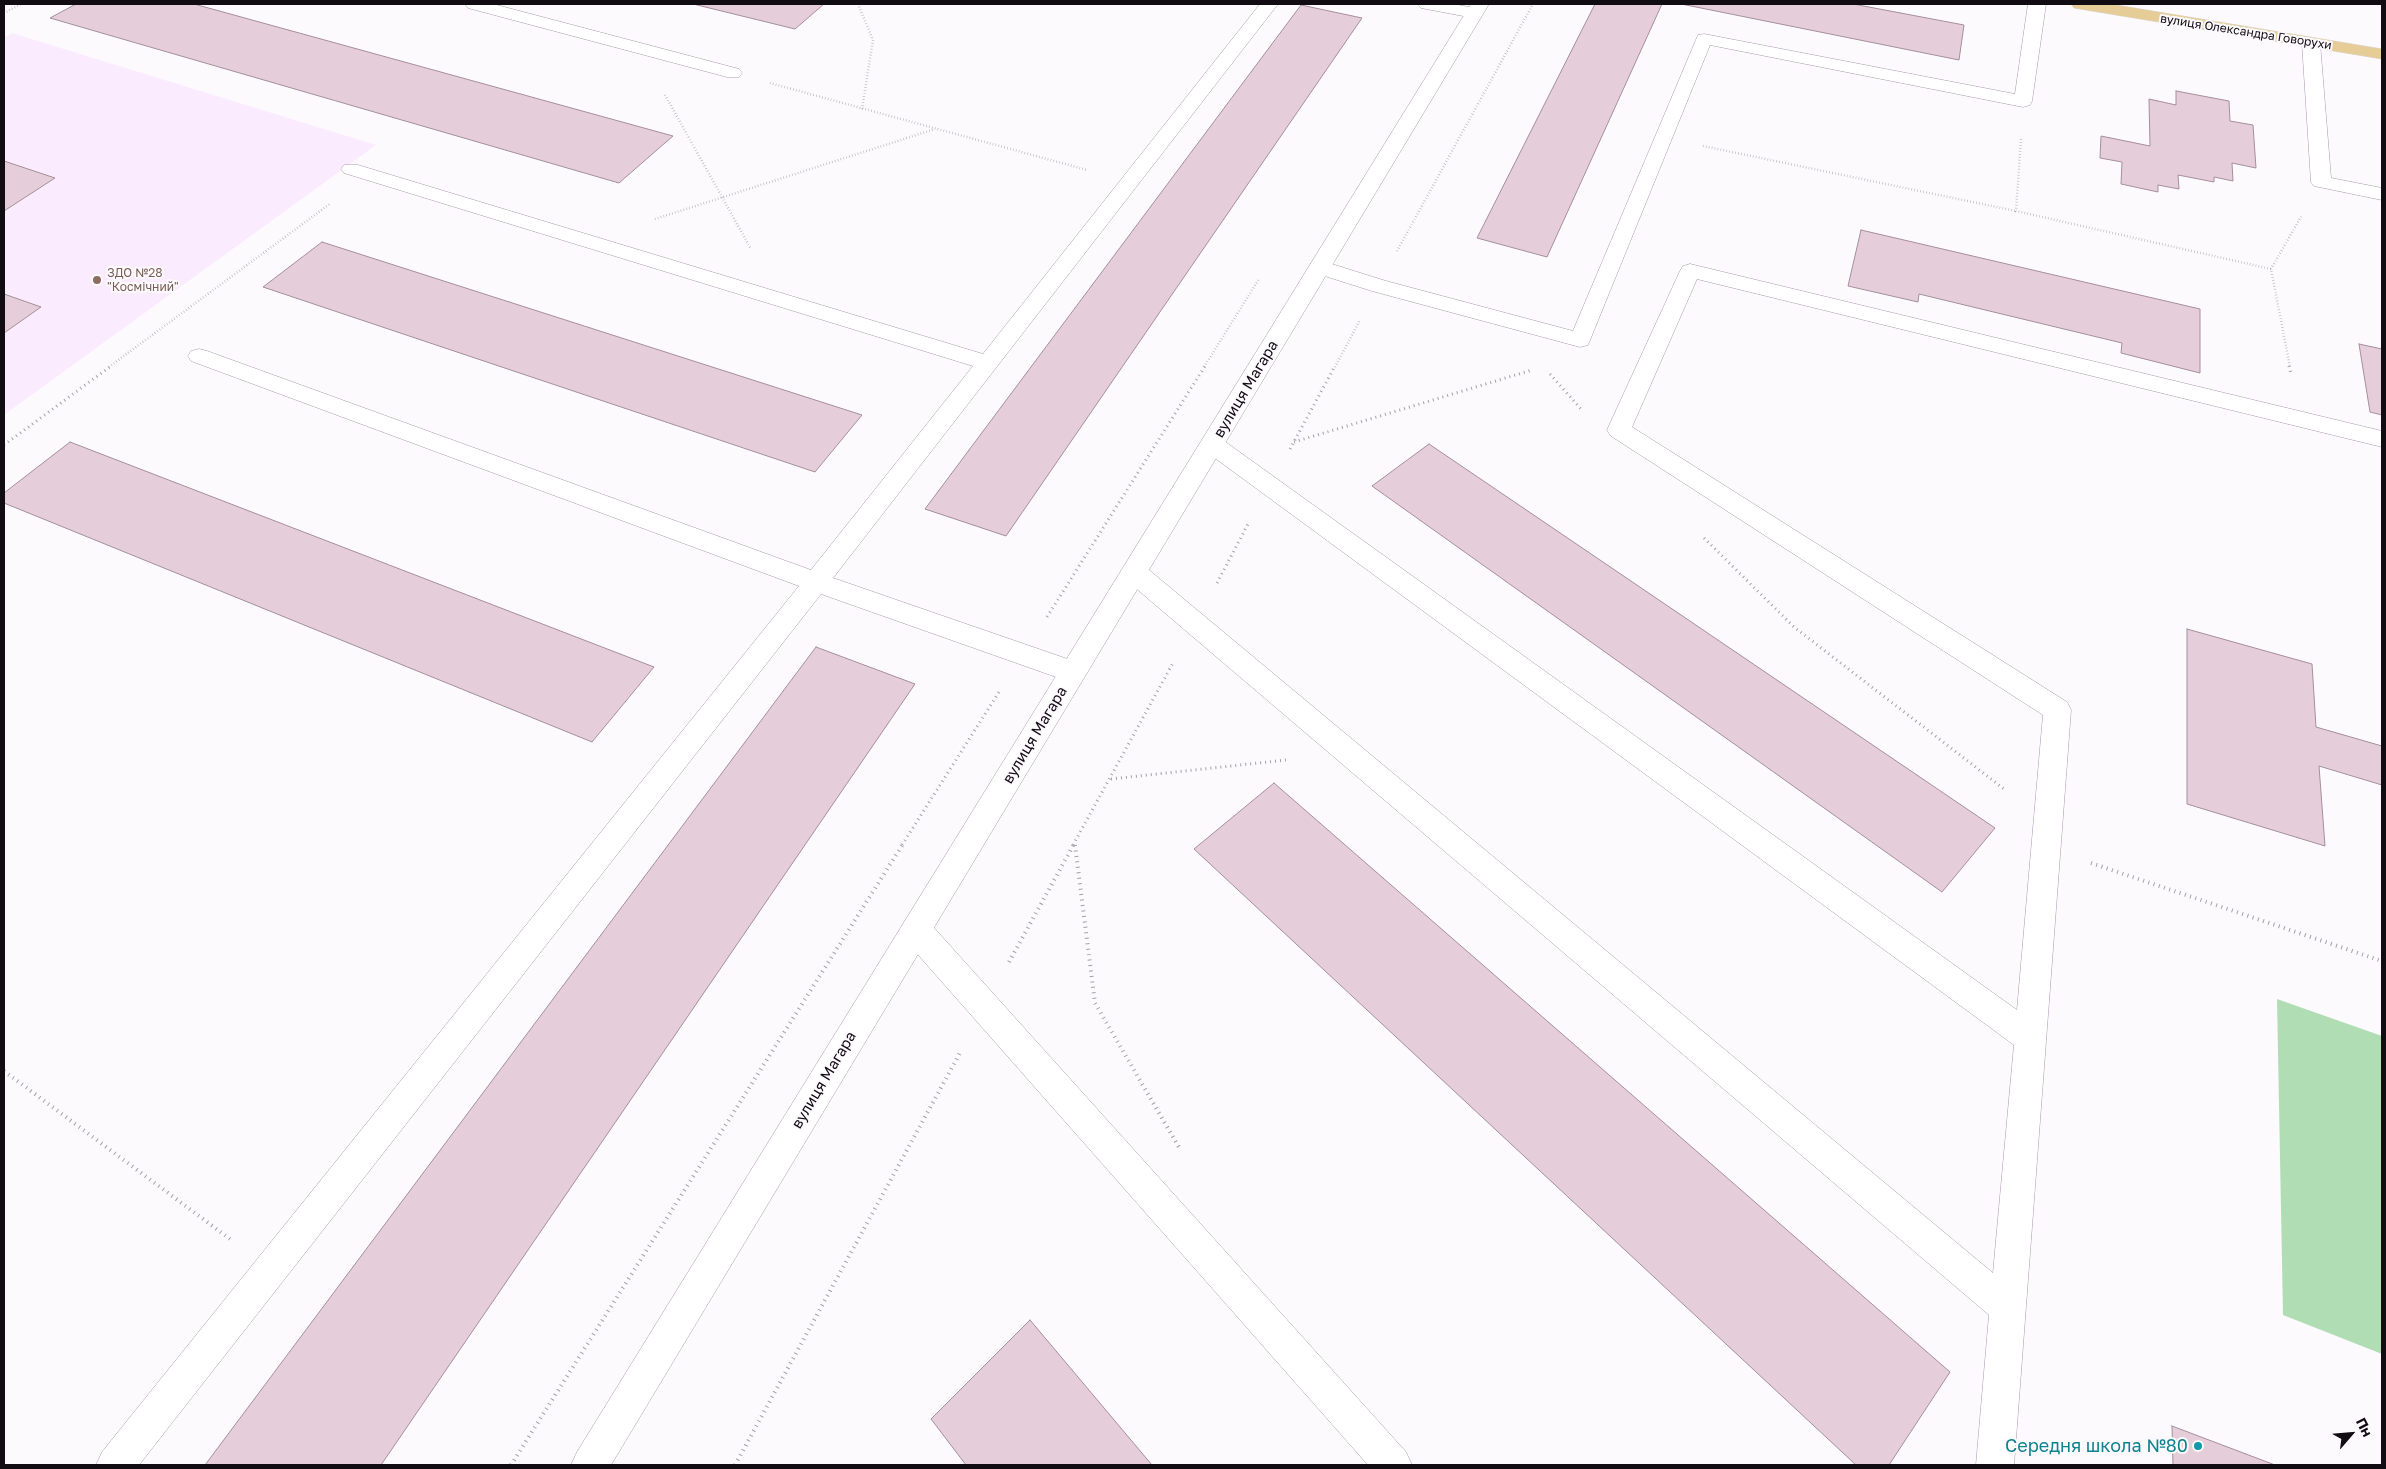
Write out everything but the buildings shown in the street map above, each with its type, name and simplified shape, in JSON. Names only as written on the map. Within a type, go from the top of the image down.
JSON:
[{"type":"main road","name":"вулиця Олександра Говорухи","points":[[2080,4],[2123,8],[2311,43],[2382,54]]},
{"type":"street","points":[[474,4],[733,73]]},
{"type":"street","points":[[114,1465],[816,582],[1270,4]]},
{"type":"street","points":[[1427,4],[1477,9]]},
{"type":"street","points":[[1320,267],[1378,286],[1580,340],[1704,39],[2023,101],[2037,4]]},
{"type":"street","name":"вулиця Магара","points":[[590,1465],[1477,9]]},
{"type":"street","points":[[2311,43],[2321,182],[2382,194]]},
{"type":"street","points":[[360,171],[988,363]]},
{"type":"street","points":[[1995,1465],[2057,710],[1619,430],[1690,271],[2382,440]]},
{"type":"street","points":[[199,356],[816,582],[1073,672]]},
{"type":"street","points":[[1212,444],[2030,1038]]},
{"type":"street","points":[[1134,572],[2008,1308]]},
{"type":"street","points":[[916,930],[1394,1465]]},
{"type":"path","points":[[4,13],[21,4]]},
{"type":"path","points":[[858,4],[873,40],[862,109]]},
{"type":"path","points":[[735,1465],[1533,4]]},
{"type":"path","points":[[638,48],[780,300]]},
{"type":"path","points":[[733,73],[1130,182]]},
{"type":"path","points":[[2016,212],[2023,101]]},
{"type":"path","points":[[587,241],[936,129]]},
{"type":"path","points":[[1664,138],[2016,212],[2271,269]]},
{"type":"path","points":[[4,445],[360,171]]},
{"type":"path","points":[[2299,419],[2271,269],[2321,182]]},
{"type":"path","points":[[511,1465],[1262,275]]},
{"type":"path","points":[[1515,322],[1544,366],[1582,411]]},
{"type":"path","points":[[1294,442],[1544,366]]},
{"type":"path","points":[[1697,531],[1794,627],[2046,835],[2382,961]]},
{"type":"path","points":[[1110,780],[1350,753]]},
{"type":"path","points":[[1075,844],[1095,1003],[1182,1153]]},
{"type":"path","points":[[4,1071],[270,1269]]},
{"type":"shaded area","name":"ЗДО №28 \"Космічний\"","points":[[12,33],[376,145],[4,415],[4,38]]},
{"type":"green space","points":[[2277,999],[2382,1036],[2382,1354],[2283,1315]]},
{"type":"place","name":"ЗДО №28 \"Космічний\"","points":[[97,280]]},
{"type":"place","name":"Середня школа №80","points":[[2198,1446]]}]
